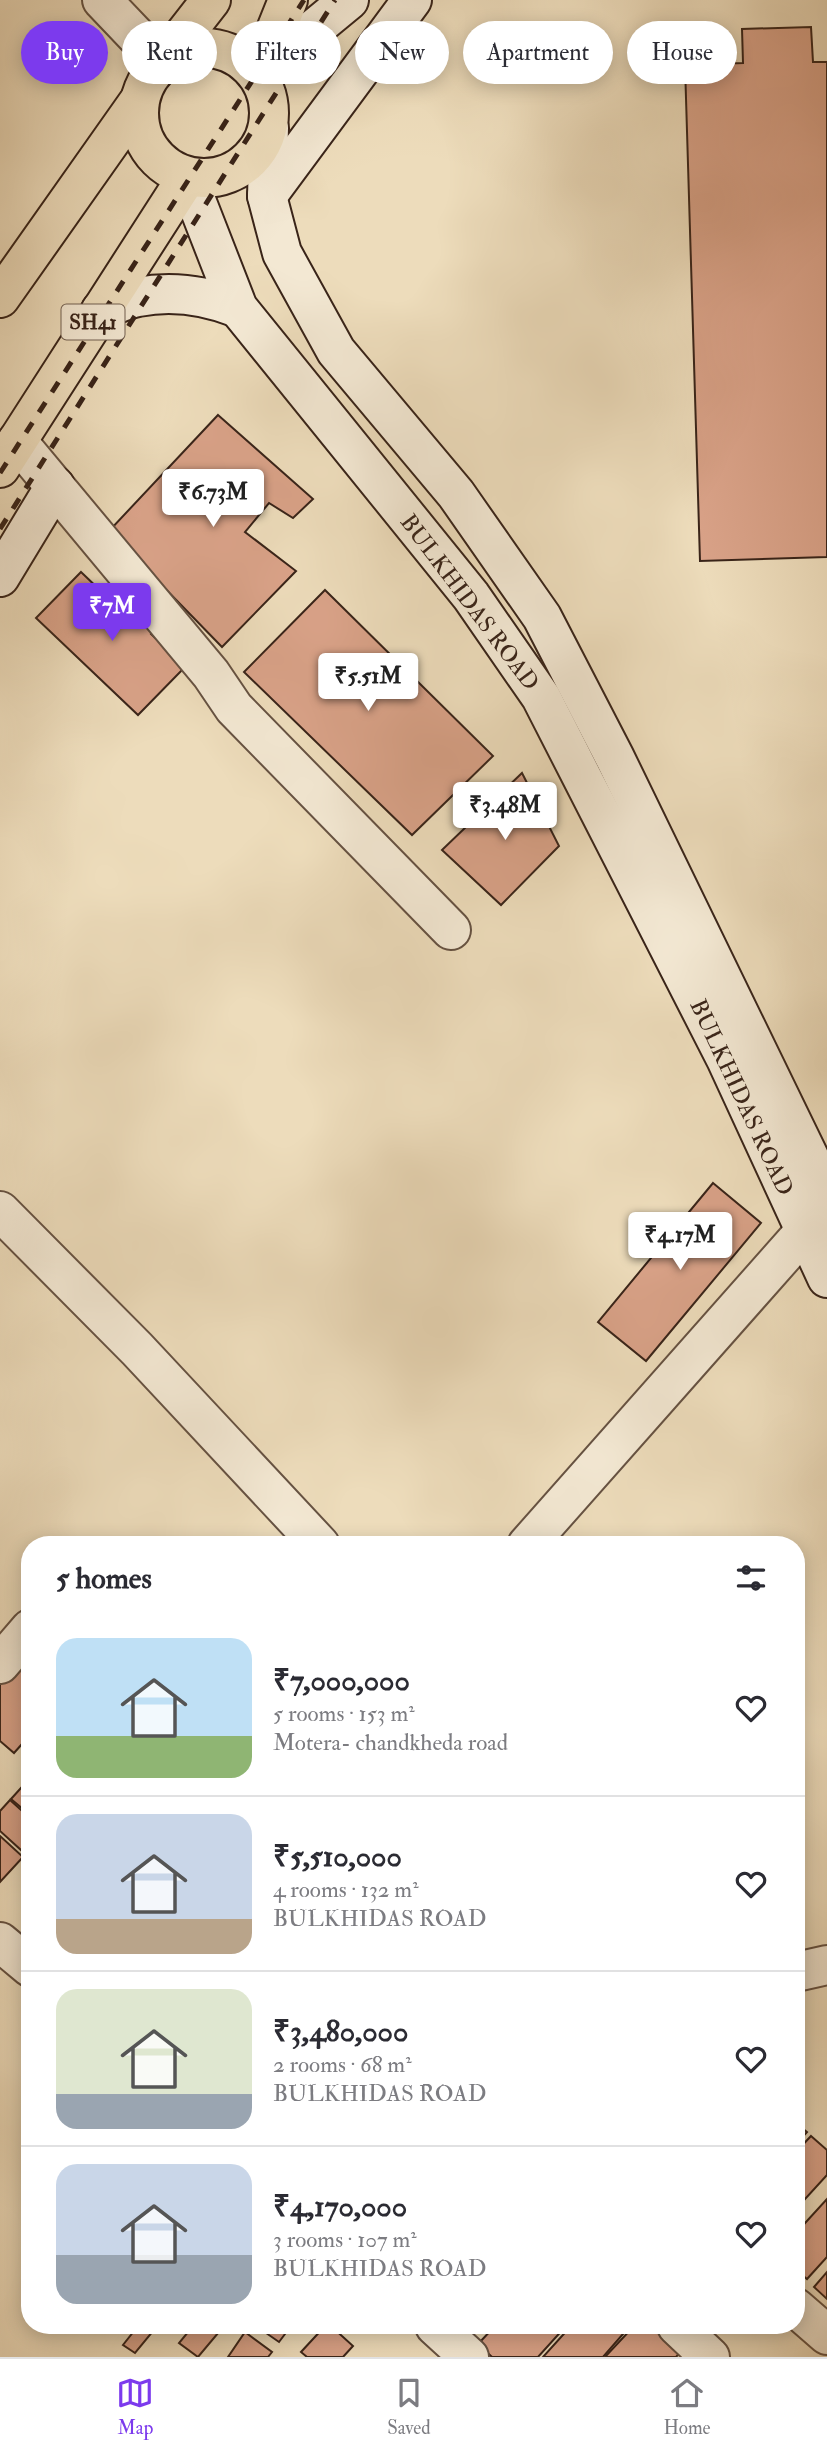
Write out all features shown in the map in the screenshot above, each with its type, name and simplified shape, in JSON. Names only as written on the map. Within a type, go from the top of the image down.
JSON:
[{"type":"main road","points":[[102,0],[122,21]]},
{"type":"main road","points":[[195,21],[211,0]]},
{"type":"main road","points":[[280,21],[288,0]]},
{"type":"main road","points":[[324,21],[349,0]]},
{"type":"main road","points":[[268,196],[412,0]]},
{"type":"main road","points":[[0,298],[139,101],[145,84]]},
{"type":"main road","points":[[262,84],[270,100],[268,196],[282,253],[336,351],[456,494],[542,617],[615,758],[827,1194]]},
{"type":"main road","points":[[139,101],[139,125],[148,148],[165,167],[187,177],[214,179],[239,170],[258,152],[270,128]]},
{"type":"main road","name":"BULKHIDAS ROAD","points":[[187,177],[238,308],[471,596],[541,697],[726,1059],[816,1219],[827,1278]]},
{"type":"main road","name":"SH41","points":[[8,455],[187,177]]},
{"type":"main road","points":[[101,310],[137,297],[186,293],[238,308]]},
{"type":"main road","points":[[8,455],[55,486],[211,674],[234,708],[451,930]]},
{"type":"main road","points":[[0,577],[55,486]]},
{"type":"main road","points":[[0,1211],[137,1349],[312,1536]]},
{"type":"main road","points":[[535,1536],[816,1219]]},
{"type":"main road","points":[[0,1664],[21,1640]]},
{"type":"main road","points":[[0,1942],[21,1960]]},
{"type":"main road","points":[[805,1970],[827,1965]]},
{"type":"main road","points":[[805,2316],[827,2335]]},
{"type":"main road","points":[[444,2334],[469,2357]]},
{"type":"main road","points":[[686,2334],[710,2357]]},
{"type":"building","points":[[811,27],[813,62],[827,62],[827,557],[700,561],[686,84],[737,84],[737,63],[743,63],[742,29]]},
{"type":"building","points":[[218,415],[313,499],[293,518],[269,503],[245,532],[296,571],[222,647],[109,531]]},
{"type":"building","points":[[81,572],[128,617],[137,607],[157,627],[151,634],[185,667],[138,715],[36,618]]},
{"type":"building","points":[[325,590],[493,756],[412,835],[244,672]]},
{"type":"building","points":[[522,773],[559,846],[501,905],[442,850]]},
{"type":"building","points":[[713,1183],[761,1223],[646,1361],[598,1322]]},
{"type":"building","points":[[11,1662],[21,1670],[21,1745],[14,1753],[0,1741],[0,1674]]},
{"type":"building","points":[[21,1788],[21,1807],[11,1799]]},
{"type":"building","points":[[10,1800],[21,1810],[21,1850],[0,1831],[0,1811]]},
{"type":"building","points":[[0,1836],[21,1855],[21,1859],[0,1882]]},
{"type":"building","points":[[811,2136],[827,2150],[827,2175],[805,2199],[805,2142]]},
{"type":"building","points":[[827,2199],[827,2257],[807,2279],[805,2277],[805,2223]]},
{"type":"building","points":[[827,2272],[827,2299],[814,2287]]},
{"type":"building","points":[[132,2334],[151,2334],[135,2353],[123,2345]]},
{"type":"building","points":[[186,2334],[217,2334],[198,2357],[179,2343]]},
{"type":"building","points":[[244,2334],[248,2334],[272,2352],[268,2357],[228,2357]]},
{"type":"building","points":[[268,2334],[285,2334],[279,2342]]},
{"type":"building","points":[[318,2334],[340,2334],[353,2346],[343,2357],[307,2357],[301,2352]]},
{"type":"building","points":[[487,2334],[559,2334],[538,2357],[492,2357],[478,2344]]},
{"type":"building","points":[[564,2334],[623,2334],[603,2357],[543,2357]]},
{"type":"building","points":[[627,2334],[676,2334],[688,2344],[676,2357],[605,2357]]},
{"type":"railway","points":[[0,473],[304,0]]},
{"type":"railway","points":[[0,529],[335,0]]}]
